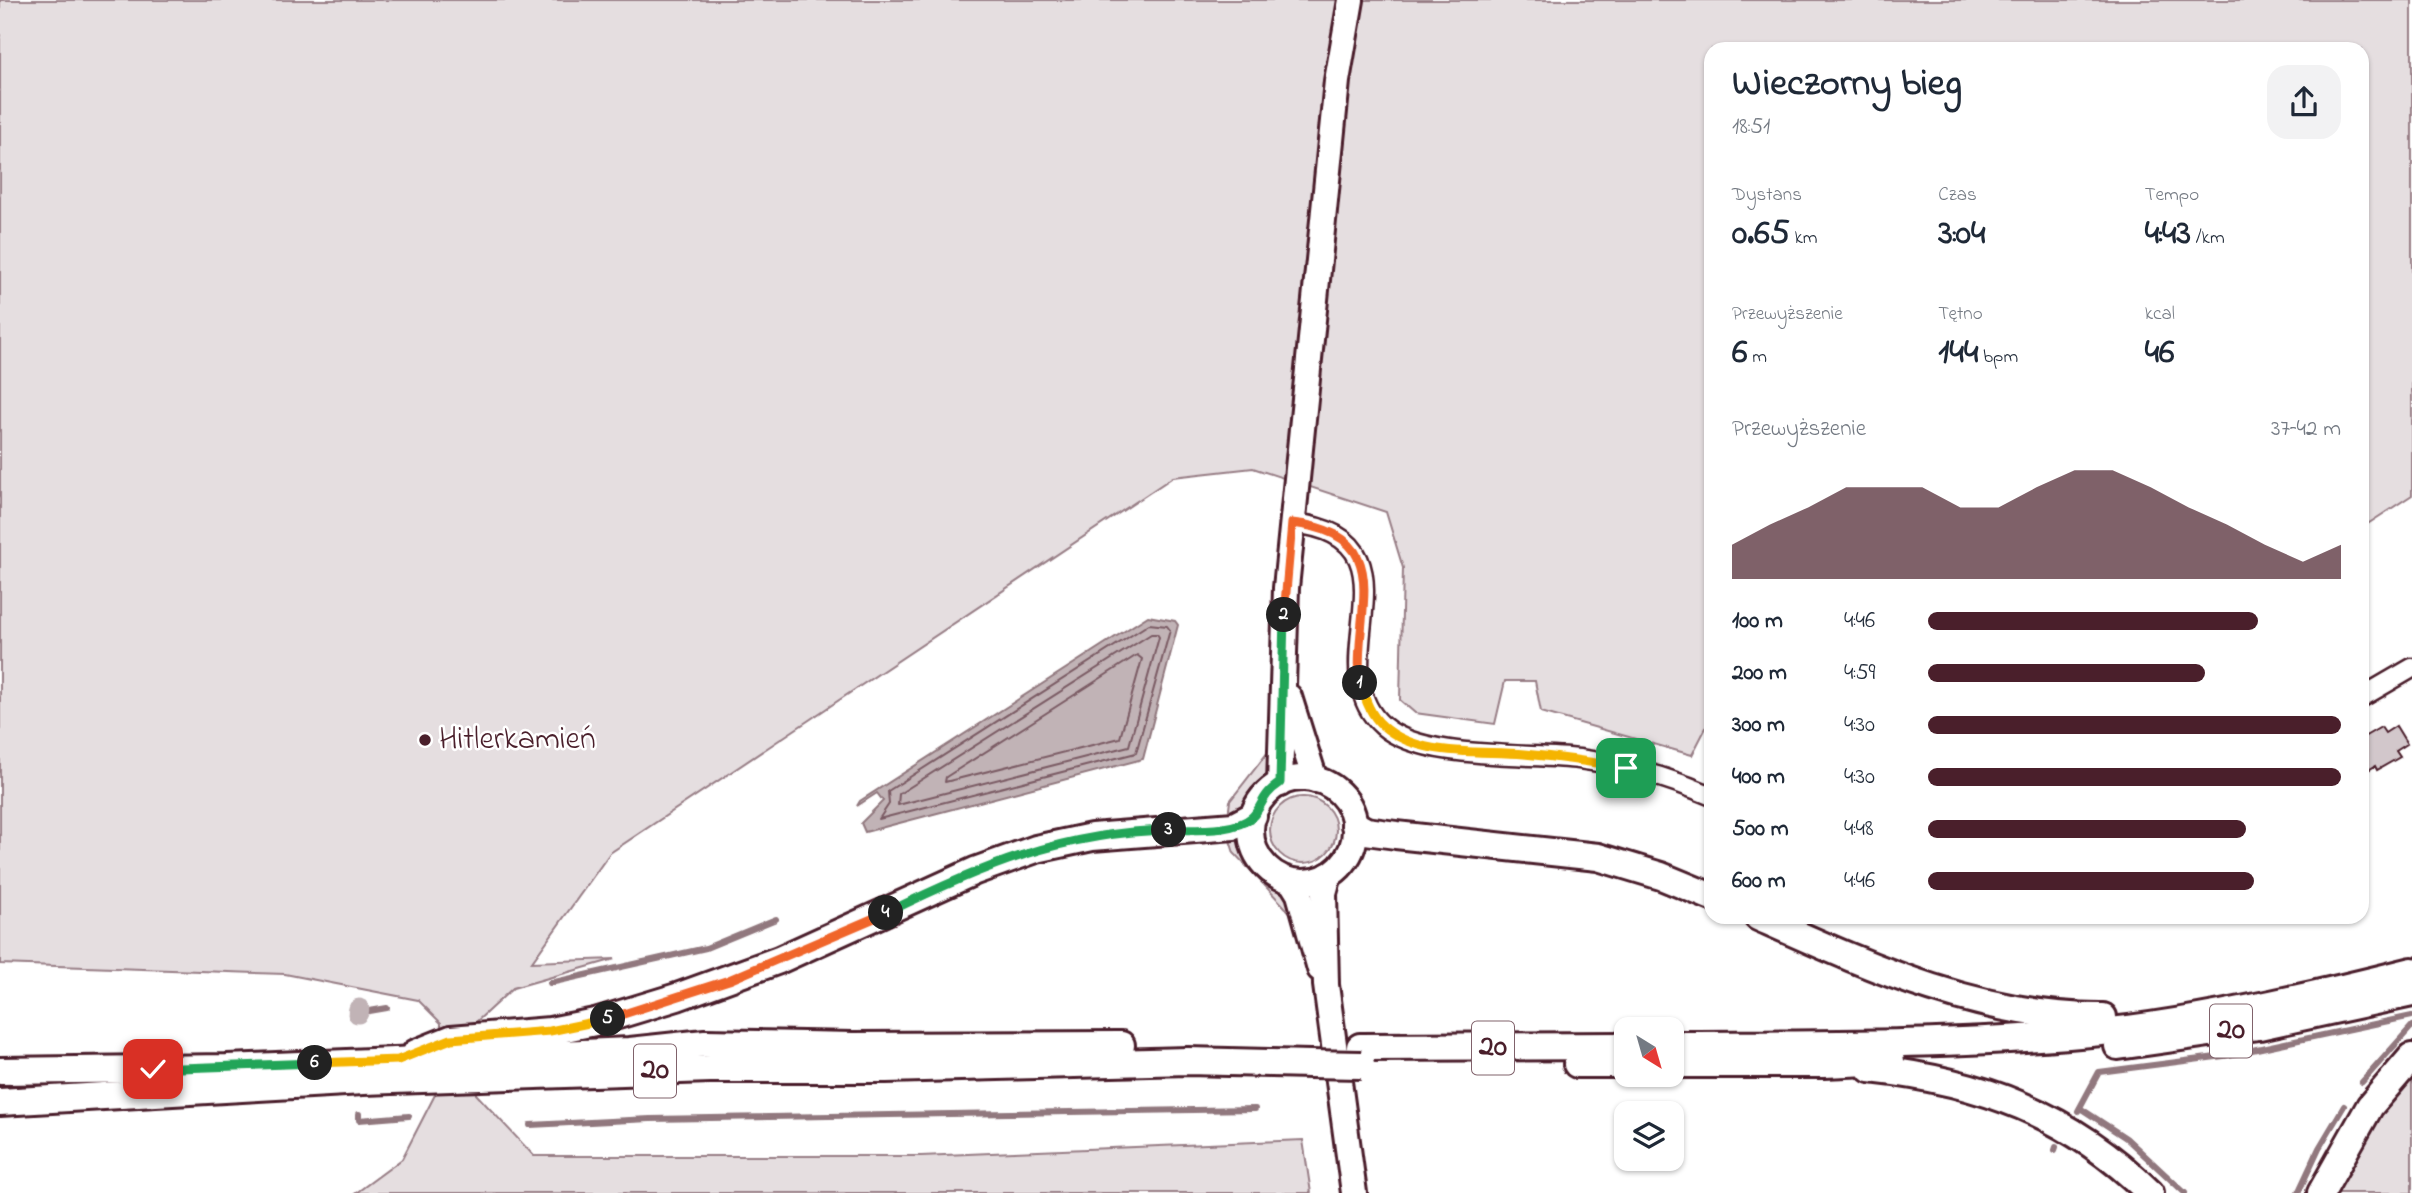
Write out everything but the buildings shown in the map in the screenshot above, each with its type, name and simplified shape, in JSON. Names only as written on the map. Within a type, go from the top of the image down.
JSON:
[{"type":"main road","points":[[398,1060],[451,1039],[550,1031],[595,1022],[677,997],[779,960],[975,871],[1036,849],[1103,835],[1234,825],[1253,816]]},
{"type":"main road","points":[[1355,825],[1366,831],[1396,835],[1598,857],[1661,876],[1704,894]]},
{"type":"main road","points":[[1774,924],[1899,977],[1994,1006],[2080,1017],[2198,1016]]},
{"type":"main road","name":"20","points":[[1684,1045],[1883,1044],[2046,1037],[2115,1030],[2335,990],[2412,971]]},
{"type":"main road","name":"20","points":[[1684,1064],[1824,1064],[2048,1053],[2128,1045],[2303,1018],[2412,993]]},
{"type":"main road","name":"20","points":[[0,1071],[227,1068],[629,1051],[705,1043],[1614,1064]]},
{"type":"main road","name":"20","points":[[1361,1056],[1614,1046]]},
{"type":"main road","name":"20","points":[[0,1102],[363,1081],[710,1069],[886,1069],[1188,1061],[1310,1055]]},
{"type":"main road","points":[[2321,1193],[2370,1106],[2412,1057]]},
{"type":"main road","points":[[1824,1064],[1932,1077],[2010,1100],[2085,1139],[2150,1193]]},
{"type":"street","points":[[1280,783],[1285,680],[1284,612],[1292,523],[1337,81],[1352,0]]},
{"type":"street","points":[[1292,523],[1317,526],[1336,533],[1357,557],[1365,590],[1360,682],[1366,702],[1382,725],[1417,744],[1592,762],[1663,778],[1704,793]]},
{"type":"street","points":[[2369,693],[2412,668]]},
{"type":"street","points":[[1285,680],[1315,780]]},
{"type":"street","points":[[1302,778],[1315,780],[1331,786],[1344,798],[1355,825],[1351,850],[1329,876],[1291,881],[1276,874],[1258,855],[1251,830],[1253,816],[1265,794],[1280,783],[1302,778]]},
{"type":"street","points":[[1329,876],[1324,893],[1326,985],[1354,1193]]},
{"type":"street","points":[[1291,881],[1299,894],[1326,985]]},
{"type":"shaded area","points":[[0,0],[2412,0],[2412,495],[2369,523],[2369,42],[1704,42],[1704,732],[1692,755],[1541,712],[1535,681],[1505,681],[1495,724],[1415,713],[1400,700],[1403,568],[1386,512],[1253,468],[1173,477],[610,853],[532,962],[615,959],[513,988],[475,1023],[476,1094],[534,1156],[921,1156],[1303,1140],[1311,1193],[356,1193],[402,1159],[439,1087],[441,1023],[418,1000],[285,974],[0,964]]},
{"type":"shaded area","points":[[1275,743],[1271,779],[1248,804],[1228,817],[1230,801]]},
{"type":"shaded area","points":[[1303,797],[1316,800],[1326,807],[1333,817],[1336,830],[1333,843],[1326,853],[1316,860],[1303,863],[1290,860],[1280,853],[1273,843],[1270,830],[1273,817],[1280,807],[1290,800]]},
{"type":"shaded area","points":[[1229,837],[1244,838],[1250,858],[1262,874],[1284,889],[1299,922],[1234,853]]},
{"type":"shaded area","points":[[2412,1066],[2412,1193],[2329,1193],[2341,1167]]},
{"type":"water","points":[[1148,616],[1175,621],[1178,625],[1143,759],[865,832],[861,823],[883,801],[877,793],[857,806],[860,801]]},
{"type":"waterway","points":[[550,983],[706,948],[776,919]]},
{"type":"waterway","points":[[358,1017],[358,1013],[387,1008]]},
{"type":"waterway","points":[[358,1013],[359,1009]]},
{"type":"waterway","points":[[2078,1111],[2099,1072],[2224,1056],[2412,1016]]},
{"type":"waterway","points":[[2362,1082],[2412,1026]]},
{"type":"waterway","points":[[2298,1193],[2319,1148],[2344,1106]]},
{"type":"waterway","points":[[2080,1108],[2126,1138],[2185,1193]]},
{"type":"waterway","points":[[530,1125],[650,1119],[1255,1109]]},
{"type":"waterway","points":[[359,1114],[359,1120],[409,1116]]},
{"type":"place","name":"Hitlerkamień","points":[[425,740]]},
{"type":"route","points":[[153,1069],[398,1060],[451,1039],[550,1031],[595,1022],[729,980],[882,915],[975,871],[1036,849],[1092,837],[1147,830],[1237,825],[1253,816],[1265,794],[1280,783],[1280,733],[1285,680],[1284,612],[1292,523],[1317,526],[1336,533],[1357,557],[1365,590],[1360,682],[1366,702],[1382,725],[1417,744],[1441,749],[1581,760],[1626,768]]}]
